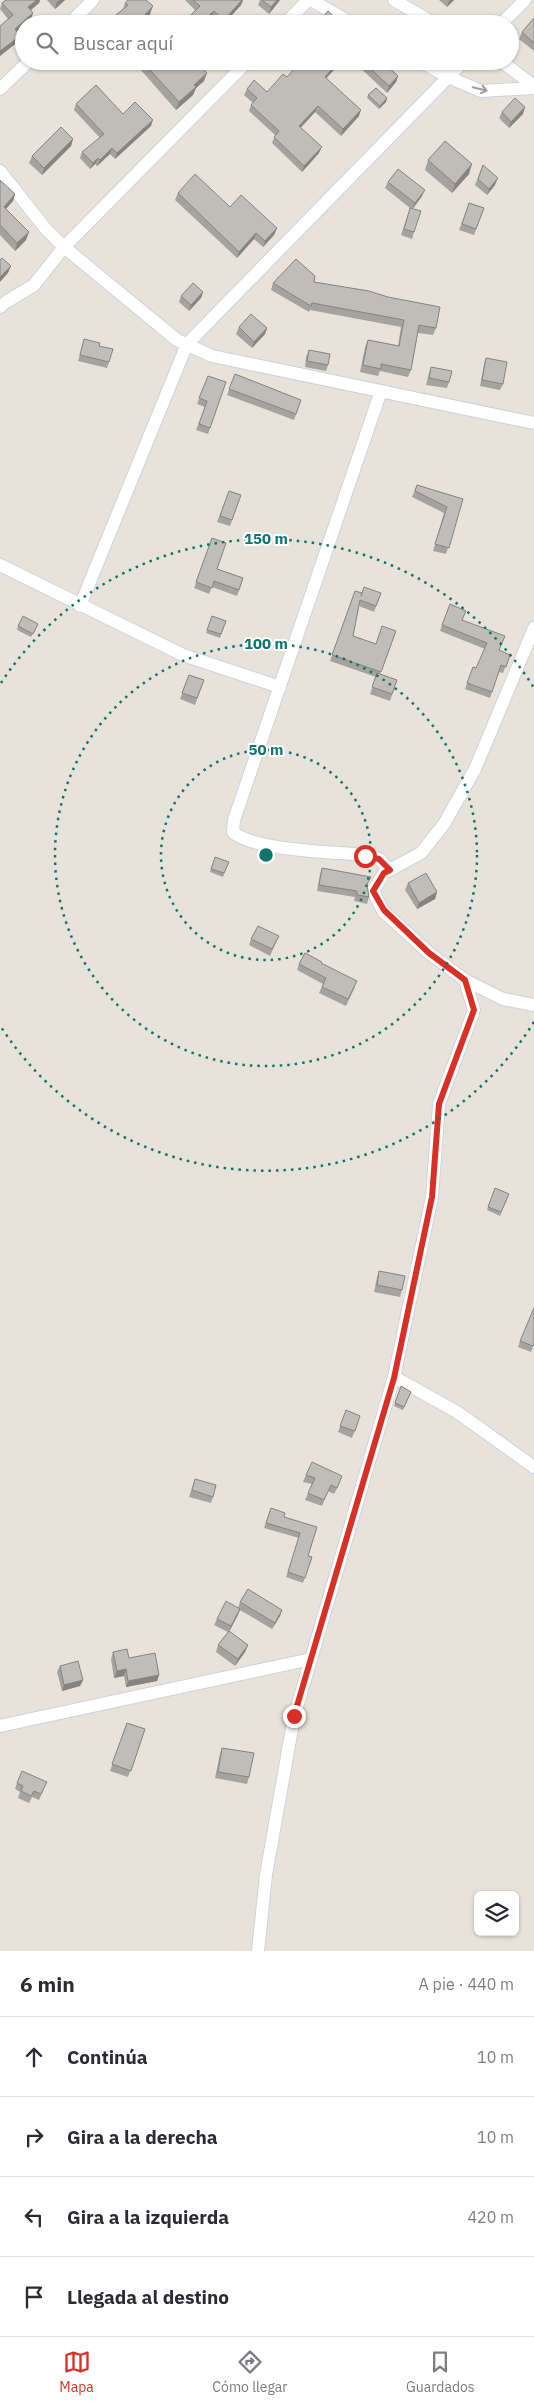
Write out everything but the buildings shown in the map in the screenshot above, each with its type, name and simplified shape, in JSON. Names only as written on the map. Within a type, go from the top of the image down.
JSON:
[{"type":"street","points":[[77,15],[93,0]]},
{"type":"street","points":[[294,15],[310,0],[337,15]]},
{"type":"street","points":[[394,0],[420,15]]},
{"type":"street","points":[[511,15],[525,0]]},
{"type":"street","points":[[0,89],[20,70]]},
{"type":"street","points":[[0,307],[34,285],[64,247],[239,70]]},
{"type":"street","points":[[436,70],[481,91],[534,87]]},
{"type":"street","points":[[80,606],[186,344],[455,70]]},
{"type":"street","points":[[512,70],[534,87]]},
{"type":"street","points":[[0,171],[45,228],[64,247],[177,340],[212,356],[534,423]]},
{"type":"street","points":[[381,391],[234,820],[233,832],[241,839],[259,845],[372,857],[379,859],[390,870]]},
{"type":"street","points":[[0,565],[183,655],[280,687]]},
{"type":"street","points":[[534,628],[475,769],[444,824],[422,853],[384,873],[373,891],[384,910],[429,953],[465,980],[503,999],[534,1005]]},
{"type":"street","points":[[258,1951],[266,1875],[294,1716],[394,1378],[432,1197],[439,1104],[474,1010],[465,980]]},
{"type":"street","points":[[394,1378],[457,1412],[534,1466]]},
{"type":"street","points":[[0,1726],[311,1659]]},
{"type":"route","points":[[294,1716],[394,1378],[432,1197],[439,1104],[474,1010],[465,980],[429,953],[384,910],[373,891],[384,873],[390,870],[379,859],[365,856]]}]
